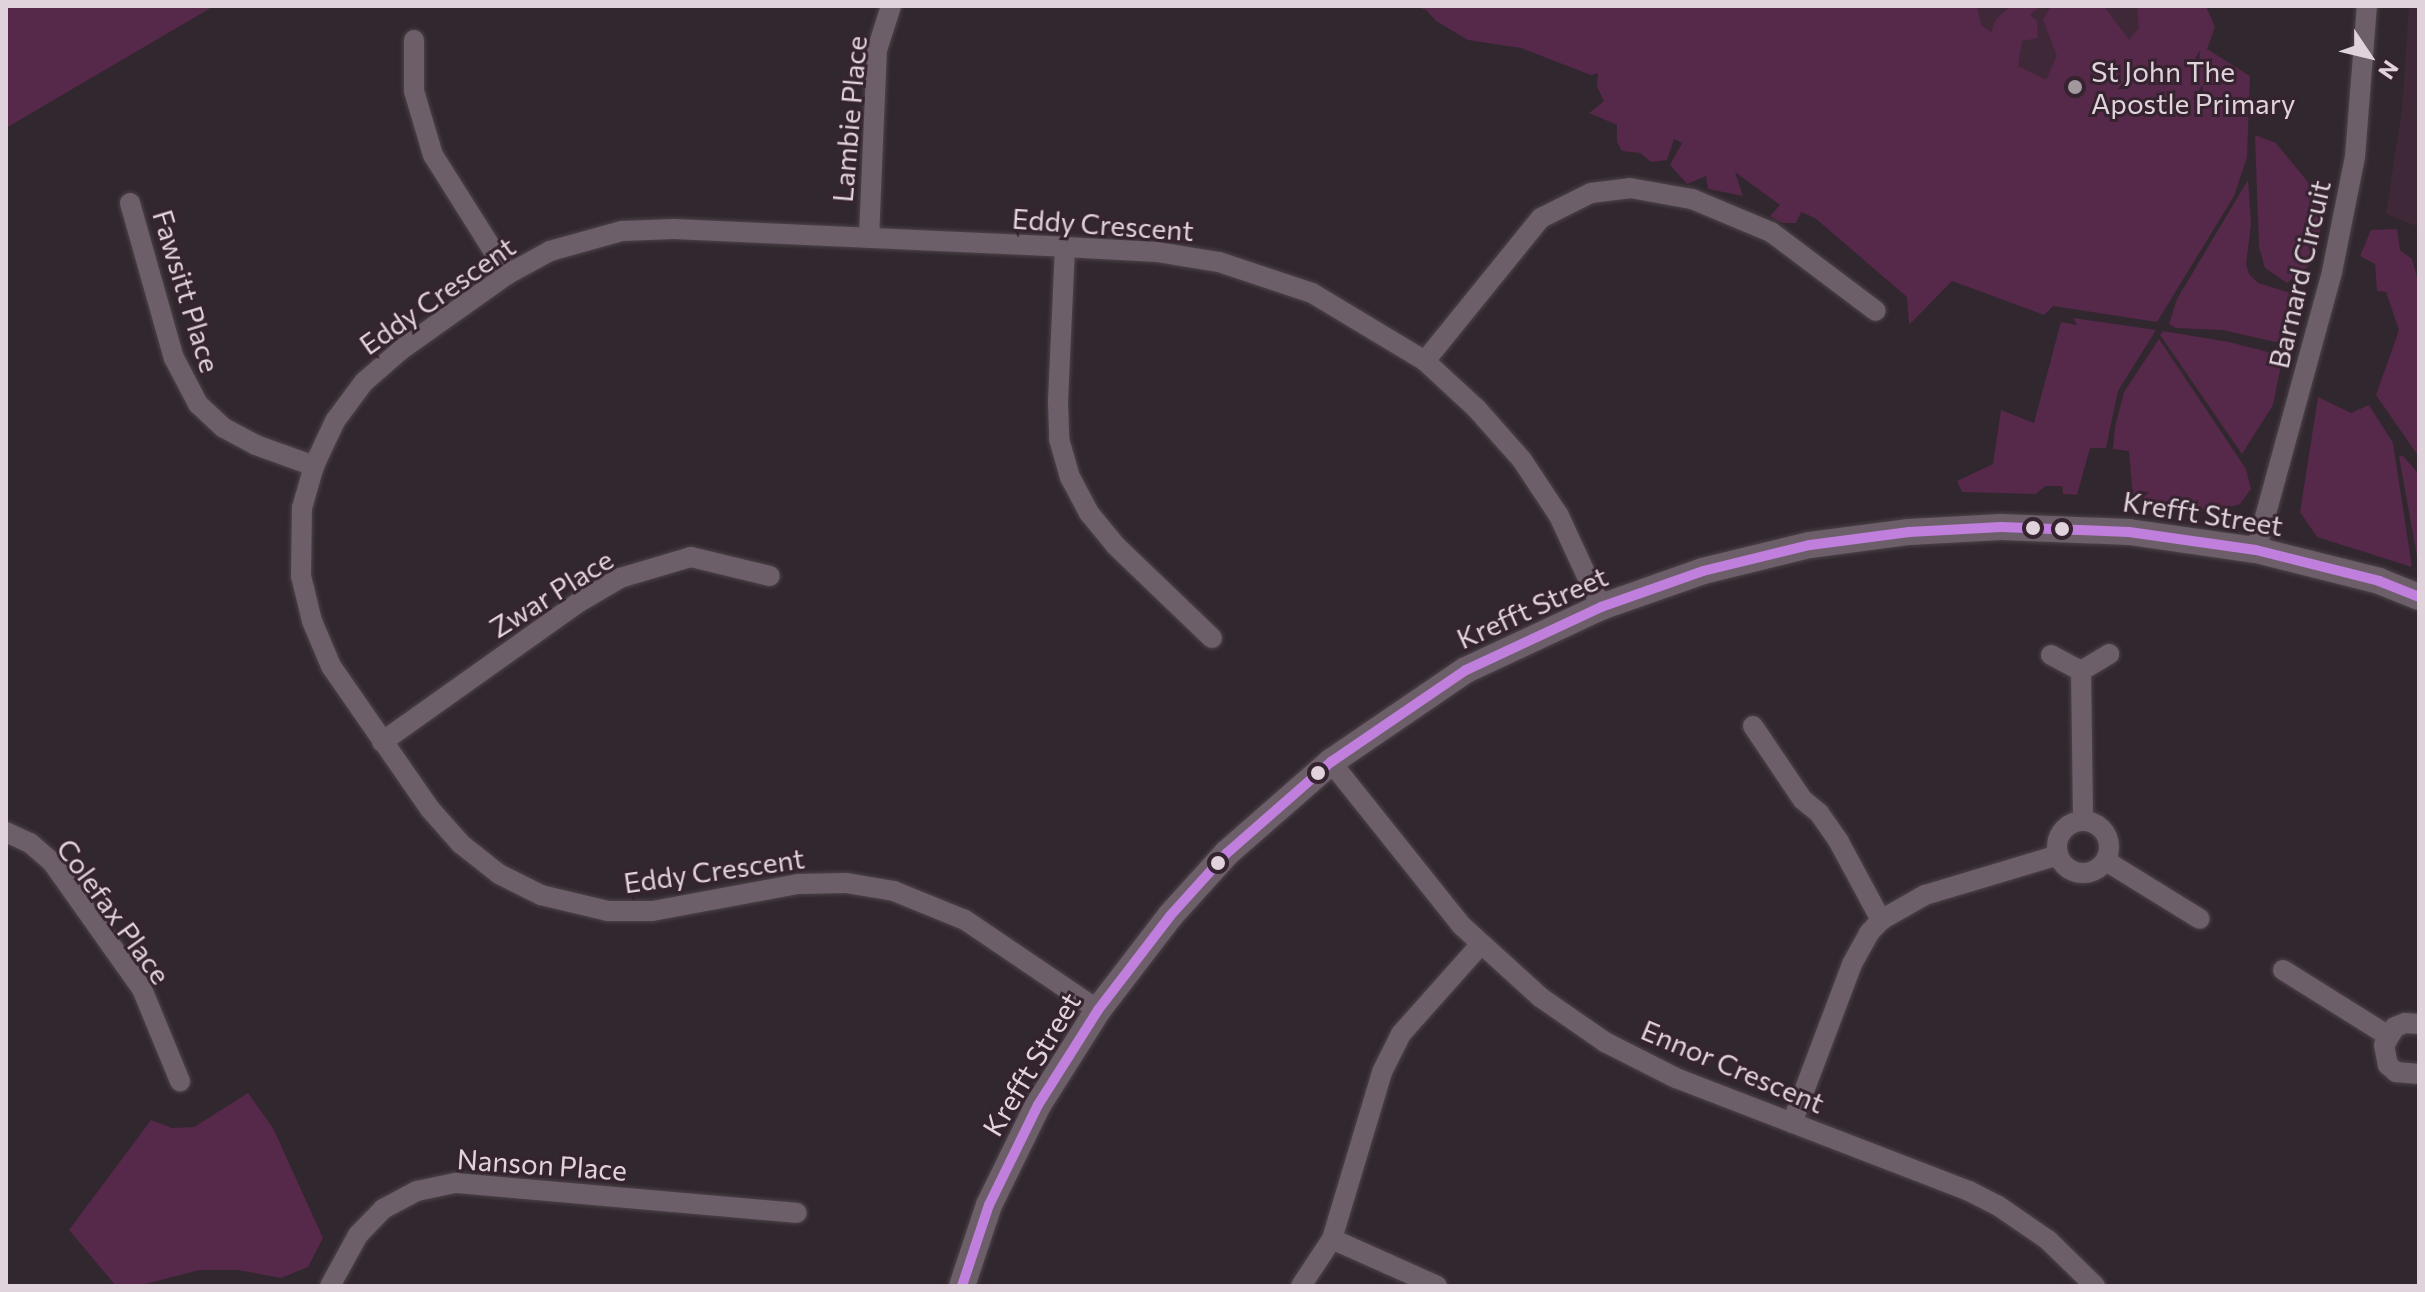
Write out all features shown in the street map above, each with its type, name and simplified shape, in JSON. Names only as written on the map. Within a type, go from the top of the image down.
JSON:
[{"type":"street","name":"Lambie Place","points":[[869,238],[877,50],[891,6]]},
{"type":"street","name":"Barnard Circuit","points":[[2256,550],[2332,272],[2355,157],[2367,6]]},
{"type":"street","points":[[414,40],[418,113],[433,155],[508,274]]},
{"type":"street","points":[[1425,361],[1541,218],[1585,195],[1630,188],[1692,199],[1771,232],[1876,311]]},
{"type":"street","name":"Fawsitt Place","points":[[130,203],[174,358],[188,389],[224,428],[256,445],[314,466]]},
{"type":"street","name":"Eddy Crescent","points":[[1098,1010],[965,920],[894,891],[846,883],[798,884],[652,911],[586,909],[541,895],[499,874],[461,844],[430,809],[331,666],[308,606],[298,552],[302,508],[314,466],[335,421],[364,382],[402,349],[508,274],[550,251],[622,231],[674,229],[1157,252],[1250,271],[1341,308],[1425,361],[1476,408],[1522,460],[1559,516],[1601,607]]},
{"type":"street","points":[[1065,247],[1058,402],[1059,439],[1070,477],[1089,513],[1116,546],[1212,638]]},
{"type":"street","name":"Krefft Street","points":[[962,1286],[989,1205],[1038,1105],[1098,1010],[1170,916],[1227,853],[1331,762],[1466,670],[1601,607],[1703,571],[1810,545],[1909,532],[2074,528],[2129,532],[2256,550],[2379,581],[2419,597]]},
{"type":"street","name":"Zwar Place","points":[[382,742],[579,602],[620,578],[691,557],[770,576]]},
{"type":"street","points":[[2081,671],[2109,654]]},
{"type":"street","points":[[2051,655],[2081,671]]},
{"type":"street","points":[[2081,671],[2083,821]]},
{"type":"street","points":[[1753,726],[1803,800],[1819,813],[1839,842],[1881,920]]},
{"type":"street","name":"Ennor Crescent","points":[[1331,762],[1480,945],[1540,997],[1605,1042],[1676,1078],[1969,1191],[1997,1205],[2048,1240],[2095,1286]]},
{"type":"street","points":[[2083,821],[2103,829],[2108,839],[2106,861],[2090,873],[2080,873],[2062,864],[2058,855],[2059,836],[2073,822],[2083,821]]},
{"type":"street","name":"Colefax Place","points":[[6,832],[30,843],[52,862],[142,989],[180,1081]]},
{"type":"street","points":[[1792,1123],[1852,964],[1869,933],[1881,920],[1925,895],[2058,855]]},
{"type":"street","points":[[2106,861],[2200,919]]},
{"type":"street","points":[[1301,1286],[1332,1239],[1382,1072],[1401,1034],[1480,945]]},
{"type":"street","points":[[2283,970],[2387,1035]]},
{"type":"street","points":[[2418,1078],[2388,1065],[2384,1045],[2387,1035],[2405,1023],[2419,1024]]},
{"type":"street","name":"Nanson Place","points":[[330,1286],[358,1235],[383,1209],[417,1191],[456,1183],[797,1213]]},
{"type":"street","points":[[1332,1239],[1437,1286]]},
{"type":"shaded area","points":[[6,6],[214,6],[6,128]]},
{"type":"shaded area","points":[[1413,6],[1977,6],[1981,25],[1991,32],[1996,19],[2011,6],[2041,6],[2030,15],[2037,21],[2038,38],[2022,41],[2018,66],[2046,80],[2057,56],[2043,20],[2051,6],[2104,6],[2129,40],[2139,28],[2137,8],[2141,6],[2206,6],[2215,27],[2207,49],[2250,76],[2247,157],[2234,196],[2157,322],[2053,306],[2044,315],[1952,281],[1909,325],[1907,297],[1815,218],[1801,212],[1796,223],[1782,223],[1770,216],[1780,205],[1735,172],[1743,196],[1708,189],[1706,176],[1687,184],[1670,165],[1682,143],[1674,139],[1667,160],[1651,162],[1640,153],[1622,151],[1617,142],[1617,125],[1589,113],[1604,101],[1597,87],[1598,73],[1591,75],[1521,48],[1468,40],[1436,21],[1426,10]]},
{"type":"shaded area","name":"St John The Apostle Primary","points":[[1859,6],[2163,6],[2096,124]]},
{"type":"shaded area","points":[[2409,6],[2419,6],[2419,227],[2386,214],[2402,109]]},
{"type":"shaded area","points":[[2255,135],[2276,143],[2326,204],[2313,262],[2287,283],[2265,268],[2259,247]]},
{"type":"shaded area","points":[[2248,180],[2251,224],[2246,264],[2249,274],[2258,283],[2294,294],[2280,343],[2222,330],[2175,328],[2169,324],[2177,299]]},
{"type":"shaded area","points":[[2397,229],[2400,250],[2412,259],[2419,284],[2419,457],[2376,395],[2399,330],[2386,292],[2377,291],[2375,264],[2360,256],[2371,230]]},
{"type":"shaded area","points":[[2073,318],[2156,330],[2118,391],[2106,448],[2090,448],[2077,495],[2063,494],[2062,486],[2045,486],[2036,494],[1962,492],[1957,481],[1993,464],[2001,410],[2034,423],[2061,322],[2077,325]]},
{"type":"shaded area","points":[[2163,331],[2229,342],[2283,356],[2273,405],[2242,454],[2160,335]]},
{"type":"shaded area","points":[[2159,339],[2246,469],[2251,489],[2240,504],[2219,511],[2133,499],[2129,451],[2113,449],[2115,427],[2124,392]]},
{"type":"shaded area","points":[[2318,397],[2351,413],[2369,405],[2393,443],[2412,567],[2317,537],[2300,512]]},
{"type":"shaded area","points":[[2402,455],[2419,474],[2419,567],[2399,457]]},
{"type":"shaded area","points":[[248,1093],[273,1128],[323,1238],[308,1267],[281,1278],[238,1270],[200,1270],[137,1286],[116,1286],[69,1230],[151,1120],[172,1128],[194,1127]]},
{"type":"transit line","points":[[962,1286],[989,1205],[1038,1105],[1098,1010],[1170,916],[1227,853],[1331,762],[1466,670],[1601,607],[1703,571],[1810,545],[1909,532],[2001,527],[2129,532],[2256,550],[2379,581],[2419,597]]},
{"type":"place","name":"St John The Apostle Primary","points":[[2075,87]]}]
